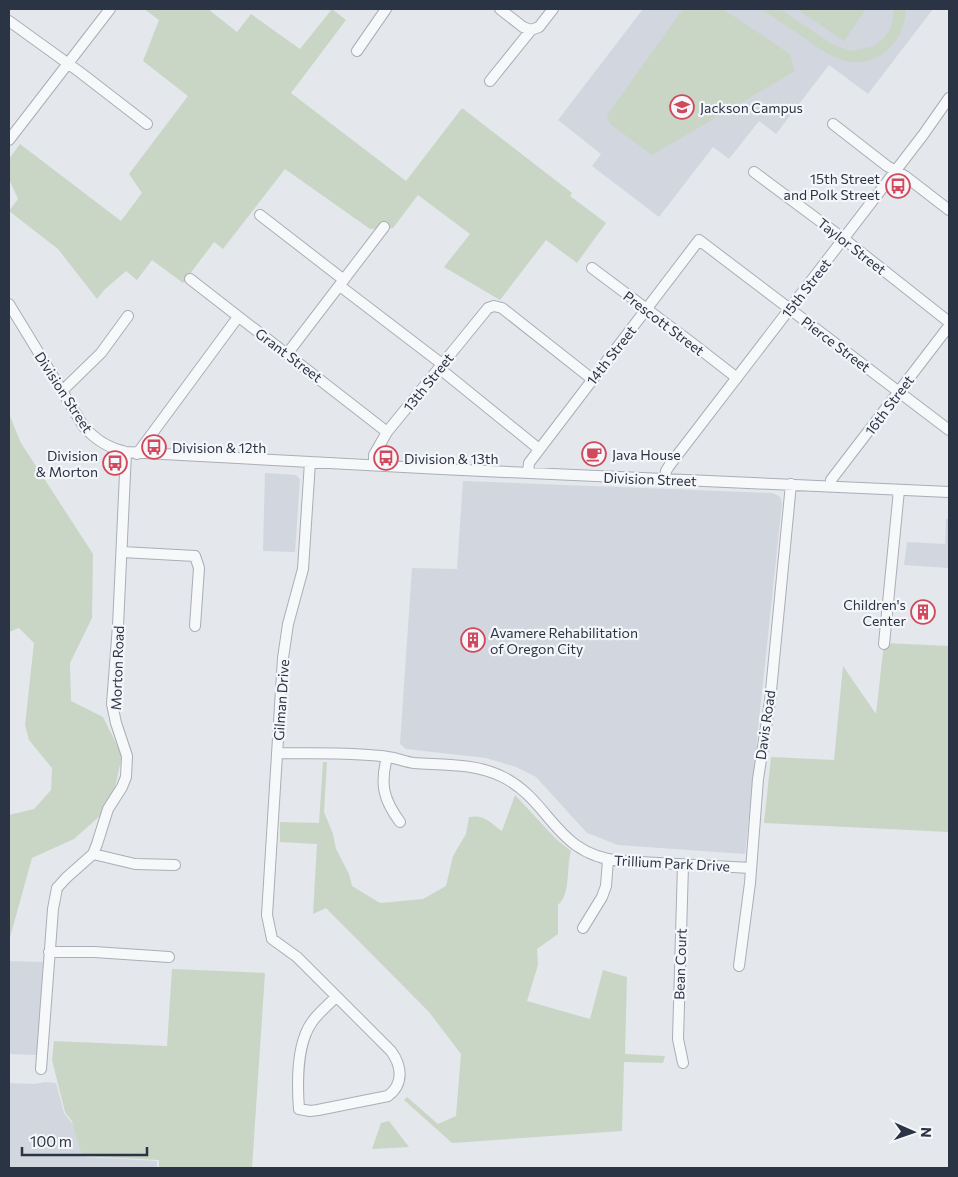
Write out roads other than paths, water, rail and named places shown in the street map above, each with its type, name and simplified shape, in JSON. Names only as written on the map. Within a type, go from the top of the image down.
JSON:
[{"type":"street","points":[[9,140],[110,9]]},
{"type":"street","points":[[357,52],[386,9]]},
{"type":"street","points":[[500,9],[523,27],[531,30]]},
{"type":"street","points":[[490,81],[531,30],[540,27],[553,9]]},
{"type":"street","points":[[9,21],[147,124]]},
{"type":"street","name":"15th Street","points":[[665,480],[666,471],[669,466],[949,100]]},
{"type":"street","points":[[833,124],[887,166],[905,176],[949,210]]},
{"type":"street","name":"Taylor Street","points":[[754,172],[844,239],[949,322]]},
{"type":"street","points":[[260,216],[539,449]]},
{"type":"street","points":[[287,354],[384,227]]},
{"type":"street","name":"Pierce Street","points":[[699,240],[949,430]]},
{"type":"street","name":"14th Street","points":[[528,473],[529,463],[539,449],[699,240]]},
{"type":"street","name":"Prescott Street","points":[[592,268],[737,378]]},
{"type":"street","name":"Grant Street","points":[[190,279],[387,432]]},
{"type":"street","name":"Division Street","points":[[9,304],[78,418],[92,436],[107,446],[131,453],[665,480],[949,492]]},
{"type":"street","name":"13th Street","points":[[374,465],[374,455],[387,432],[488,308],[494,306],[502,308],[592,380]]},
{"type":"street","points":[[62,391],[101,353],[128,316]]},
{"type":"street","points":[[131,453],[238,317]]},
{"type":"street","name":"16th Street","points":[[831,486],[831,480],[949,326]]},
{"type":"street","name":"Morton Road","points":[[41,1069],[49,952],[57,888],[92,854],[98,844],[108,809],[122,787],[127,768],[127,756],[112,704],[122,552],[131,453]]},
{"type":"street","name":"Gilman Drive","points":[[310,462],[303,569],[285,642],[266,915],[272,939],[297,957],[336,997]]},
{"type":"street","name":"Davis Road","points":[[739,966],[751,868],[758,779],[770,700],[791,484]]},
{"type":"street","points":[[884,644],[899,490]]},
{"type":"street","points":[[122,552],[195,556],[198,568],[195,626]]},
{"type":"street","name":"Trillium Park Drive","points":[[277,753],[387,757],[409,762],[462,765],[496,774],[514,783],[533,800],[570,841],[582,850],[608,860],[751,868]]},
{"type":"street","points":[[387,757],[383,779],[384,789],[389,806],[400,822]]},
{"type":"street","points":[[92,854],[135,864],[174,865]]},
{"type":"street","points":[[583,928],[602,897],[606,886],[608,860]]},
{"type":"street","name":"Bean Court","points":[[683,865],[678,1039],[683,1063]]},
{"type":"street","points":[[49,952],[94,952],[168,957]]},
{"type":"street","points":[[336,997],[396,1058],[400,1074],[398,1083],[394,1091],[388,1096],[310,1111],[299,1109],[298,1092],[303,1038],[313,1020],[336,997]]},
{"type":"place","name":"Jackson Campus","points":[[682,107]]},
{"type":"place","name":"15th Street and Polk Street","points":[[898,186]]},
{"type":"place","name":"Division & 12th","points":[[154,447]]},
{"type":"place","name":"Java House","points":[[594,454]]},
{"type":"place","name":"Division & 13th","points":[[386,458]]},
{"type":"place","name":"Division & Morton","points":[[115,463]]},
{"type":"place","name":"Children's Center","points":[[923,612]]},
{"type":"place","name":"Avamere Rehabilitation of Oregon City","points":[[473,640]]}]
